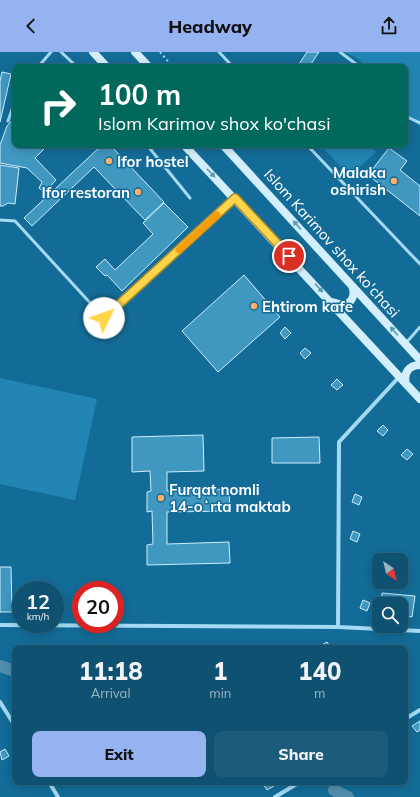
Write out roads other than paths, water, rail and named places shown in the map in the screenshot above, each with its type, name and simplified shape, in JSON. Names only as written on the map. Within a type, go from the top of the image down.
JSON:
[{"type":"main road","points":[[92,52],[105,64]]},
{"type":"main road","points":[[134,52],[146,64]]},
{"type":"main road","points":[[187,148],[332,302],[420,399]]},
{"type":"main road","name":"Islom Karimov shox ko'chasi","points":[[226,148],[420,360]]},
{"type":"main road","points":[[332,302],[338,305],[350,302],[354,292],[352,284]]},
{"type":"main road","points":[[407,385],[405,377],[408,370],[414,365],[420,365]]},
{"type":"street","points":[[338,627],[339,442],[400,377]]},
{"type":"street","points":[[0,625],[338,627],[420,631]]},
{"type":"street","points":[[0,702],[12,721]]},
{"type":"street","points":[[408,717],[420,710]]},
{"type":"street","points":[[51,785],[58,797]]},
{"type":"street","points":[[275,797],[295,785]]},
{"type":"lane","points":[[41,64],[52,52]]},
{"type":"lane","points":[[62,52],[74,64]]},
{"type":"lane","points":[[219,52],[230,64]]},
{"type":"lane","points":[[340,52],[356,64]]},
{"type":"lane","points":[[8,121],[12,110]]},
{"type":"lane","points":[[408,117],[420,123]]},
{"type":"lane","points":[[149,148],[190,198]]},
{"type":"lane","points":[[310,148],[420,264]]},
{"type":"lane","points":[[0,220],[16,221],[104,318],[235,198]]},
{"type":"lane","points":[[405,344],[420,327]]},
{"type":"waterway","points":[[0,666],[12,670]]},
{"type":"waterway","points":[[334,790],[348,797]]},
{"type":"place","name":"Ifor hostel","points":[[109,161]]},
{"type":"place","name":"Malaka oshirish","points":[[394,181]]},
{"type":"place","name":"Ifor restoran","points":[[138,192]]},
{"type":"place","name":"Ehtirom kafe","points":[[254,306]]},
{"type":"place","name":"Furqat nomli 14-oʻrta maktab","points":[[161,498]]}]
